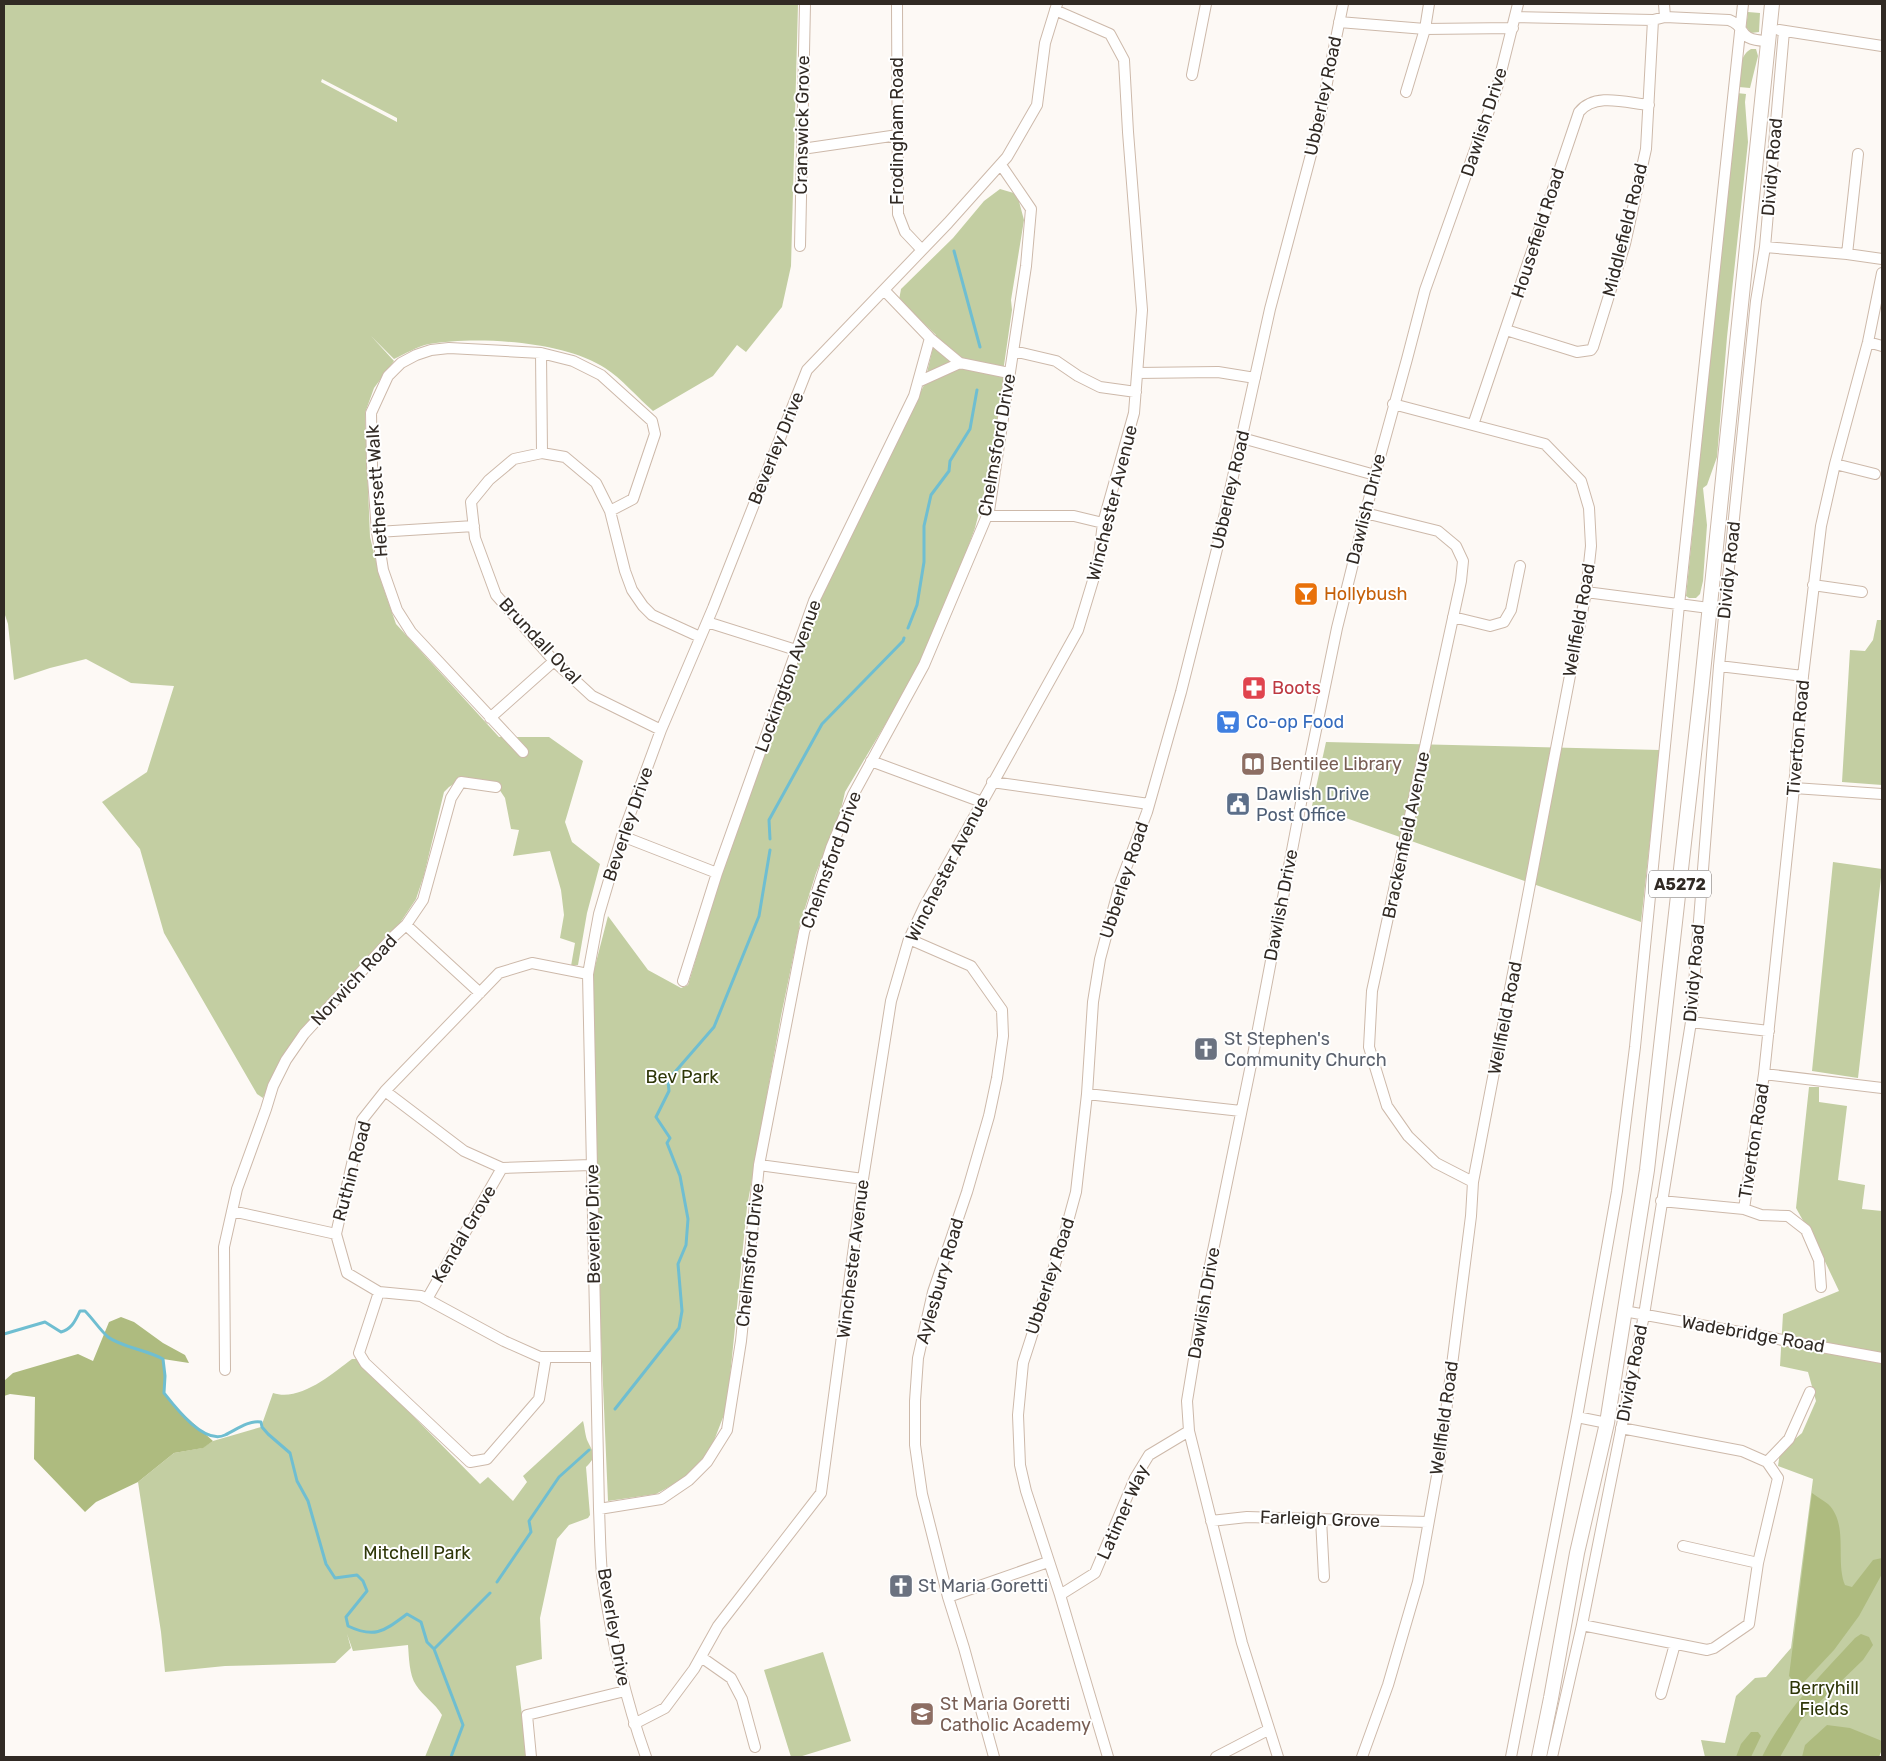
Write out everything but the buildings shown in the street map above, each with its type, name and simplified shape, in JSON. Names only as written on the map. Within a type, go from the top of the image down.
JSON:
[{"type":"main road","name":"Dividy Road","points":[[1539,1757],[1552,1698],[1577,1553],[1606,1423],[1647,1170],[1701,692],[1772,4]]},
{"type":"street","name":"Cranswick Grove","points":[[800,246],[805,4]]},
{"type":"street","name":"Frodingham Road","points":[[896,4],[899,220],[905,232],[922,250]]},
{"type":"street","points":[[1192,75],[1206,4]]},
{"type":"street","name":"Ubberley Road","points":[[1108,1757],[1060,1595],[1026,1491],[1020,1465],[1018,1415],[1023,1363],[1032,1330],[1064,1236],[1076,1192],[1087,1094],[1093,1002],[1100,959],[1120,884],[1149,804],[1181,692],[1217,549],[1270,309],[1317,132],[1343,4]]},
{"type":"street","points":[[1406,92],[1425,29],[1429,4]]},
{"type":"street","name":"Dawlish Drive","points":[[1278,1757],[1242,1643],[1189,1430],[1187,1401],[1207,1280],[1337,628],[1393,404],[1425,290],[1492,104],[1518,4]]},
{"type":"street","points":[[1664,4],[1665,17]]},
{"type":"street","points":[[1511,1757],[1577,1417],[1616,1191],[1635,1048],[1646,923],[1743,4]]},
{"type":"street","name":"Beverley Drive","points":[[646,1757],[634,1724],[615,1650],[602,1573],[598,1509],[588,974],[599,914],[622,836],[661,730],[707,622],[807,370],[1001,165],[1037,105],[1045,43],[1056,7]]},
{"type":"street","name":"Winchester Avenue","points":[[634,1724],[665,1708],[694,1670],[718,1626],[821,1493],[863,1179],[891,1001],[909,939],[924,907],[992,782],[1078,630],[1098,564],[1103,523],[1134,413],[1142,310],[1124,60],[1110,34],[1056,7]]},
{"type":"street","points":[[1516,17],[1653,20],[1665,17],[1729,20],[1735,22],[1748,39],[1784,31],[1882,46]]},
{"type":"street","name":"Middlefield Road","points":[[1506,330],[1577,352],[1591,350],[1593,347],[1625,244],[1646,149],[1653,20]]},
{"type":"street","points":[[1339,22],[1425,29],[1513,28]]},
{"type":"street","name":"Dividy Road","points":[[1552,1757],[1582,1625],[1644,1315],[1691,1022],[1719,666],[1756,301],[1764,247],[1784,31]]},
{"type":"street","name":"Housefield Road","points":[[1473,426],[1579,112],[1585,104],[1601,100],[1649,105]]},
{"type":"street","points":[[802,149],[898,135]]},
{"type":"street","points":[[1847,254],[1858,154]]},
{"type":"street","name":"Chelmsford Drive","points":[[598,1509],[661,1498],[689,1480],[707,1462],[727,1430],[741,1341],[759,1164],[804,932],[832,848],[853,795],[924,665],[989,511],[1026,266],[1032,209],[1001,165]]},
{"type":"street","points":[[1764,247],[1882,259]]},
{"type":"street","name":"Tiverton Road","points":[[1744,1209],[1769,1031],[1794,788],[1803,676],[1821,526],[1835,464],[1868,342],[1882,273]]},
{"type":"street","points":[[884,290],[930,338],[960,363],[1009,373]]},
{"type":"street","name":"Lockington Avenue","points":[[683,981],[717,873],[814,601],[914,396],[930,338]]},
{"type":"street","points":[[1868,342],[1882,346]]},
{"type":"street","name":"Hethersett Walk","points":[[523,752],[411,632],[397,610],[383,570],[377,532],[371,413],[388,376],[401,363],[416,355],[431,350],[449,348],[541,353],[574,361],[601,375],[652,420],[655,434],[634,499],[610,510]]},
{"type":"street","points":[[1013,351],[1056,361],[1078,376],[1100,387],[1136,392]]},
{"type":"street","points":[[541,353],[542,453]]},
{"type":"street","points":[[918,382],[960,363]]},
{"type":"street","points":[[1137,373],[1218,372],[1255,378]]},
{"type":"street","name":"Wellfield Road","points":[[1362,1757],[1388,1685],[1418,1582],[1440,1459],[1471,1216],[1473,1182],[1586,592],[1591,526],[1589,508],[1581,481],[1545,444],[1393,404]]},
{"type":"street","points":[[1242,438],[1375,475]]},
{"type":"street","name":"Brundall Oval","points":[[661,730],[592,696],[554,661],[496,595],[475,538],[471,502],[489,480],[514,459],[542,453],[564,457],[596,483],[610,510],[625,571],[632,590],[643,606],[652,615],[700,636]]},
{"type":"street","points":[[1835,464],[1874,474]]},
{"type":"street","name":"Brackenfield Avenue","points":[[1365,513],[1438,531],[1456,546],[1463,561],[1461,581],[1372,991],[1369,1047],[1387,1106],[1408,1136],[1436,1162],[1473,1182]]},
{"type":"street","points":[[987,516],[1074,516],[1103,523]]},
{"type":"street","points":[[377,532],[474,526]]},
{"type":"street","points":[[1453,617],[1490,626],[1504,622],[1510,610],[1520,566]]},
{"type":"street","points":[[1813,585],[1862,592]]},
{"type":"street","points":[[1586,592],[1709,608]]},
{"type":"street","points":[[707,622],[796,650]]},
{"type":"street","points":[[490,718],[554,661]]},
{"type":"street","points":[[1719,666],[1803,676]]},
{"type":"street","points":[[871,761],[982,802]]},
{"type":"street","name":"Norwich Road","points":[[225,1370],[224,1247],[237,1189],[273,1086],[286,1060],[304,1034],[406,925],[423,900],[451,798],[461,782],[496,787]]},
{"type":"street","points":[[992,782],[1149,804]]},
{"type":"street","points":[[1794,788],[1882,794]]},
{"type":"street","points":[[622,836],[717,873]]},
{"type":"street","points":[[406,925],[480,993]]},
{"type":"street","name":"Aylesbury Road","points":[[909,939],[972,966],[1002,1010],[1003,1036],[989,1116],[933,1292],[918,1358],[915,1401],[916,1454],[922,1494],[948,1597],[994,1757]]},
{"type":"street","name":"Ruthin Road","points":[[588,974],[532,963],[499,973],[385,1091],[362,1120],[336,1234],[347,1273],[380,1292],[421,1296],[540,1357],[596,1356]]},
{"type":"street","points":[[1691,1022],[1769,1031]]},
{"type":"street","points":[[1764,1074],[1882,1088]]},
{"type":"street","points":[[385,1091],[464,1151],[502,1168],[592,1166]]},
{"type":"street","points":[[1087,1094],[1242,1112]]},
{"type":"street","points":[[759,1164],[863,1179]]},
{"type":"street","name":"Kendal Grove","points":[[427,1299],[502,1168]]},
{"type":"street","points":[[1661,1201],[1744,1209],[1761,1215],[1788,1216],[1806,1230],[1819,1260],[1821,1288]]},
{"type":"street","points":[[232,1211],[336,1234]]},
{"type":"street","points":[[380,1292],[359,1353],[365,1363],[470,1462],[487,1459],[539,1399],[546,1357]]},
{"type":"street","name":"Wadebridge Road","points":[[1624,1311],[1882,1358]]},
{"type":"street","points":[[1768,1462],[1789,1439],[1810,1392]]},
{"type":"street","name":"Dividy Road","points":[[1577,1417],[1606,1423]]},
{"type":"street","points":[[1582,1625],[1707,1650],[1714,1648],[1749,1624],[1758,1563],[1778,1478],[1768,1462],[1742,1451],[1622,1428]]},
{"type":"street","name":"Latimer Way","points":[[1060,1595],[1095,1573],[1135,1478],[1149,1455],[1189,1430]]},
{"type":"street","name":"Farleigh Grove","points":[[1211,1521],[1247,1517],[1428,1522]]},
{"type":"street","points":[[1322,1519],[1324,1577]]},
{"type":"street","points":[[1683,1546],[1758,1563]]},
{"type":"street","points":[[948,1597],[1048,1562]]},
{"type":"street","points":[[1662,1694],[1675,1644]]},
{"type":"street","points":[[701,1657],[732,1678],[742,1699],[755,1747]]},
{"type":"street","points":[[532,1757],[527,1715],[625,1691]]},
{"type":"street","points":[[1216,1757],[1268,1730]]},
{"type":"green space","points":[[4,4],[798,4],[791,266],[782,307],[746,352],[737,345],[713,376],[653,411],[611,372],[588,359],[567,352],[544,346],[520,343],[471,341],[429,344],[394,359],[371,336],[394,361],[374,388],[365,413],[370,537],[381,581],[396,624],[499,737],[549,737],[583,761],[565,822],[572,842],[600,864],[587,913],[578,965],[571,966],[575,943],[560,938],[564,915],[561,890],[550,851],[513,856],[519,830],[511,829],[505,798],[497,786],[460,780],[444,792],[424,875],[416,899],[400,923],[290,1045],[275,1071],[263,1098],[257,1094],[164,933],[140,849],[102,802],[147,772],[174,686],[131,683],[86,659],[14,680],[8,624],[4,612]],"holes":[[[322,79],[397,118],[397,122],[321,82]]]},
{"type":"green space","points":[[1748,12],[1760,13],[1759,32],[1751,33],[1746,27]]},
{"type":"green space","points":[[1751,49],[1756,49],[1758,56],[1750,88],[1739,87],[1742,60]]},
{"type":"green space","points":[[1737,93],[1746,94],[1748,142],[1727,337],[1717,457],[1707,485],[1703,488],[1707,525],[1703,581],[1700,594],[1696,598],[1689,598],[1686,596]]},
{"type":"green space","name":"Bev Park","points":[[1000,189],[1017,194],[1024,220],[1011,300],[1012,310],[1003,372],[1003,392],[988,478],[975,528],[954,585],[911,681],[845,792],[839,818],[816,873],[800,924],[781,1016],[747,1207],[727,1407],[710,1451],[683,1479],[656,1494],[608,1501],[598,1268],[593,974],[608,916],[648,970],[681,988],[688,985],[724,865],[825,583],[924,385],[936,335],[899,300],[901,289],[953,238],[984,201]]},
{"type":"green space","points":[[1877,620],[1882,620],[1882,785],[1842,782],[1850,650],[1865,651],[1873,640]]},
{"type":"green space","points":[[1326,742],[1660,750],[1641,922],[1312,806]]},
{"type":"green space","points":[[1833,862],[1882,869],[1858,1078],[1812,1071]]},
{"type":"green space","name":"Berryhill Fields","points":[[1809,1087],[1819,1087],[1819,1102],[1847,1106],[1838,1180],[1865,1185],[1862,1209],[1882,1211],[1882,1749],[1879,1757],[1705,1757],[1701,1740],[1725,1743],[1736,1696],[1755,1678],[1766,1677],[1791,1648],[1813,1479],[1778,1466],[1780,1452],[1802,1433],[1816,1401],[1808,1372],[1780,1366],[1783,1314],[1839,1291],[1820,1251],[1796,1208]]},
{"type":"green space","points":[[121,1317],[134,1322],[163,1343],[185,1355],[189,1363],[163,1359],[164,1393],[173,1405],[213,1441],[203,1448],[174,1453],[138,1482],[96,1502],[85,1512],[34,1459],[35,1397],[10,1394],[4,1396],[4,1381],[13,1373],[78,1354],[93,1361],[109,1322]]},
{"type":"green space","name":"Mitchell Park","points":[[352,1359],[357,1359],[480,1484],[488,1477],[513,1501],[527,1482],[523,1476],[583,1421],[586,1437],[593,1455],[592,1460],[586,1467],[590,1515],[588,1518],[569,1525],[557,1539],[540,1618],[542,1659],[516,1666],[527,1757],[425,1757],[442,1715],[414,1681],[408,1645],[353,1651],[347,1634],[351,1648],[335,1663],[225,1666],[165,1672],[161,1632],[138,1482],[174,1453],[202,1448],[213,1441],[261,1427],[273,1393],[283,1395],[294,1394],[305,1390],[325,1379]]},
{"type":"green space","points":[[1812,1493],[1828,1504],[1838,1522],[1842,1575],[1845,1585],[1852,1587],[1873,1560],[1882,1558],[1882,1574],[1859,1616],[1834,1650],[1804,1682],[1794,1682],[1789,1676]]},
{"type":"green space","points":[[1861,1634],[1869,1637],[1873,1645],[1863,1660],[1801,1720],[1780,1757],[1762,1757],[1781,1724],[1804,1694],[1855,1638]]},
{"type":"green space","points":[[823,1652],[851,1741],[799,1757],[791,1757],[764,1670]]},
{"type":"green space","points":[[1827,1725],[1850,1728],[1882,1741],[1879,1757],[1802,1757],[1805,1745]]},
{"type":"green space","points":[[1751,1732],[1758,1732],[1761,1736],[1751,1757],[1736,1757],[1741,1744]]},
{"type":"waterway","points":[[954,251],[980,347]]},
{"type":"waterway","points":[[908,628],[917,605],[924,562],[924,526],[931,495],[949,471],[950,461],[970,429],[977,390]]},
{"type":"waterway","points":[[770,839],[769,820],[822,724],[904,638]]},
{"type":"waterway","points":[[615,1409],[679,1328],[682,1311],[678,1264],[686,1245],[688,1219],[680,1176],[667,1143],[670,1138],[656,1117],[669,1091],[668,1080],[714,1027],[759,916],[770,850]]},
{"type":"waterway","points":[[4,1334],[45,1322],[61,1332],[65,1331],[71,1327],[80,1311],[85,1311],[108,1337],[163,1359],[164,1393],[199,1430],[217,1437],[247,1424],[261,1422],[262,1427],[268,1434],[290,1453],[297,1481],[308,1501],[326,1564],[335,1578],[357,1575],[363,1581],[367,1591],[346,1617],[348,1626],[365,1632],[379,1631],[392,1625],[407,1614],[421,1622],[427,1642],[434,1649],[463,1725],[451,1757]]},
{"type":"waterway","points":[[497,1582],[531,1532],[529,1521],[559,1477],[589,1450]]},
{"type":"waterway","points":[[434,1649],[490,1593]]},
{"type":"place","name":"Hollybush","points":[[1306,594]]},
{"type":"place","name":"Boots","points":[[1254,688]]},
{"type":"place","name":"Co-op Food","points":[[1228,722]]},
{"type":"place","name":"Bentilee Library","points":[[1253,764]]},
{"type":"place","name":"Dawlish Drive Post Office","points":[[1238,804]]},
{"type":"place","name":"St Stephen's Community Church","points":[[1206,1049]]},
{"type":"place","name":"St Maria Goretti","points":[[901,1586]]},
{"type":"place","name":"St Maria Goretti Catholic Academy","points":[[922,1714]]}]
